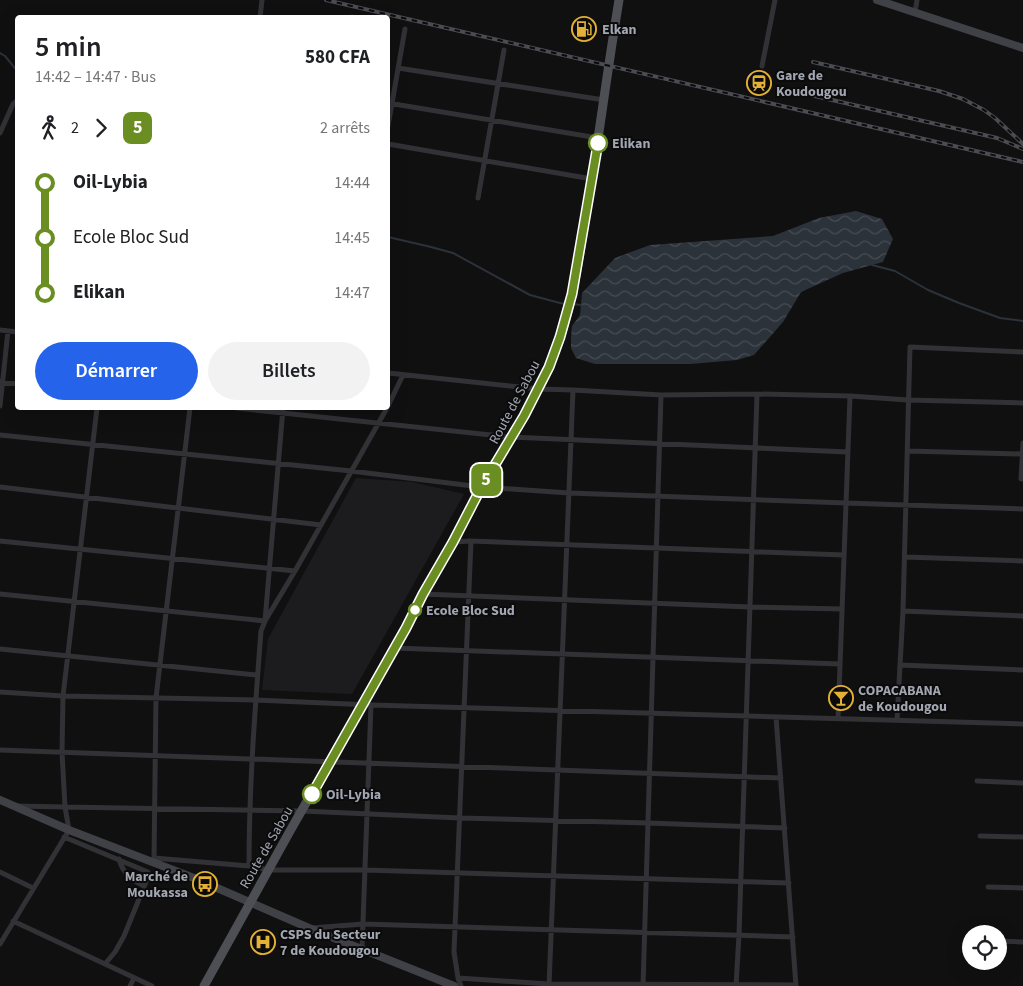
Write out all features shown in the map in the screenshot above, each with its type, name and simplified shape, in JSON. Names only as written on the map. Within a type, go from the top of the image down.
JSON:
[{"type":"main road","name":"Route de Sabou","points":[[205,986],[250,902],[330,762],[367,704],[394,648],[481,488],[538,389],[554,354],[572,294],[592,179],[619,0]]},
{"type":"street","points":[[260,15],[262,0]]},
{"type":"street","points":[[762,66],[775,0]]},
{"type":"street","points":[[877,0],[1023,48]]},
{"type":"street","points":[[915,12],[917,0]]},
{"type":"street","points":[[405,29],[390,103],[598,138]]},
{"type":"street","points":[[478,198],[504,50]]},
{"type":"street","points":[[398,68],[604,100]]},
{"type":"street","points":[[0,133],[15,102]]},
{"type":"street","points":[[390,144],[592,179]]},
{"type":"street","points":[[0,330],[15,332]]},
{"type":"street","points":[[0,406],[1,382],[8,331]]},
{"type":"street","points":[[897,720],[905,558],[910,347],[1023,352]]},
{"type":"street","points":[[390,373],[538,389],[661,395],[757,394],[850,396],[908,400],[1023,403]]},
{"type":"street","points":[[390,401],[403,375]]},
{"type":"street","points":[[1,382],[15,384]]},
{"type":"street","points":[[549,985],[573,390]]},
{"type":"street","points":[[736,986],[757,394]]},
{"type":"street","points":[[643,985],[661,395]]},
{"type":"street","points":[[838,719],[850,396]]},
{"type":"street","points":[[0,944],[67,833],[62,752],[63,696],[97,410]]},
{"type":"street","points":[[154,860],[156,698],[190,410]]},
{"type":"street","points":[[265,620],[283,410],[379,423],[511,437],[848,452]]},
{"type":"street","points":[[249,866],[249,810],[261,631],[265,620],[295,571],[386,410]]},
{"type":"street","points":[[0,435],[351,471],[481,488],[569,493],[1023,509]]},
{"type":"street","points":[[1023,443],[1021,479],[1023,479]]},
{"type":"street","points":[[908,450],[1022,454]]},
{"type":"street","points":[[0,488],[321,524]]},
{"type":"street","points":[[0,541],[295,571]]},
{"type":"street","points":[[453,542],[471,541],[844,555]]},
{"type":"street","points":[[461,986],[454,952],[471,541]]},
{"type":"street","points":[[905,558],[1023,561]]},
{"type":"street","points":[[0,594],[265,620]]},
{"type":"street","points":[[423,594],[842,609]]},
{"type":"street","points":[[903,611],[1023,616]]},
{"type":"street","points":[[394,648],[840,664]]},
{"type":"street","points":[[0,649],[258,675]]},
{"type":"street","points":[[900,665],[1023,670]]},
{"type":"street","points":[[0,692],[63,696],[256,700],[1023,724]]},
{"type":"street","points":[[362,949],[369,764],[367,704]]},
{"type":"street","points":[[458,978],[549,985],[796,986],[776,717]]},
{"type":"street","points":[[0,750],[781,778]]},
{"type":"street","points":[[977,781],[1023,783]]},
{"type":"street","points":[[0,800],[148,872],[148,877],[124,936],[115,952],[105,964]]},
{"type":"street","points":[[13,805],[302,811],[785,828]]},
{"type":"street","points":[[67,833],[154,860],[309,928],[454,986]]},
{"type":"street","points":[[980,836],[1023,837]]},
{"type":"street","points":[[119,859],[126,874],[144,886]]},
{"type":"street","points":[[154,860],[249,866],[269,870],[365,870],[789,883]]},
{"type":"street","points":[[0,872],[33,888]]},
{"type":"street","points":[[988,887],[1023,888]]},
{"type":"street","points":[[14,921],[152,986]]},
{"type":"street","points":[[309,928],[363,924],[793,937]]},
{"type":"street","points":[[1007,941],[1023,942]]},
{"type":"street","points":[[130,986],[134,978]]},
{"type":"shaded area","points":[[356,478],[412,482],[464,494],[352,694],[262,690],[268,639]]},
{"type":"water","points":[[856,211],[882,219],[893,239],[883,262],[843,273],[801,292],[783,322],[754,355],[737,360],[690,364],[595,364],[576,358],[571,348],[572,326],[580,315],[582,293],[615,258],[650,245],[773,236],[819,218]]},
{"type":"waterway","points":[[0,53],[15,68]]},
{"type":"waterway","points":[[390,237],[453,253],[530,295],[566,304]]},
{"type":"waterway","points":[[872,265],[895,271],[928,290],[959,303],[1000,318],[1023,321]]},
{"type":"waterway","points":[[573,304],[581,305]]},
{"type":"railway","points":[[326,0],[1023,162]]},
{"type":"railway","points":[[813,62],[939,91],[963,99],[995,118],[1023,144]]},
{"type":"railway","points":[[806,94],[997,138],[1023,149]]},
{"type":"bus line","name":"5","points":[[312,794],[406,628],[481,488],[524,416],[549,367],[565,322],[572,294],[598,143]]},
{"type":"place","name":"Elkan","points":[[584,29]]},
{"type":"place","name":"Gare de Koudougou","points":[[759,83]]},
{"type":"place","name":"Elikan","points":[[598,143]]},
{"type":"place","name":"Ecole Bloc Sud","points":[[415,610]]},
{"type":"place","name":"COPACABANA de Koudougou","points":[[841,698]]},
{"type":"place","name":"Oil-Lybia","points":[[312,794]]},
{"type":"place","name":"Marché de Moukassa","points":[[205,884]]},
{"type":"place","name":"CSPS du Secteur 7 de Koudougou","points":[[263,942]]}]
